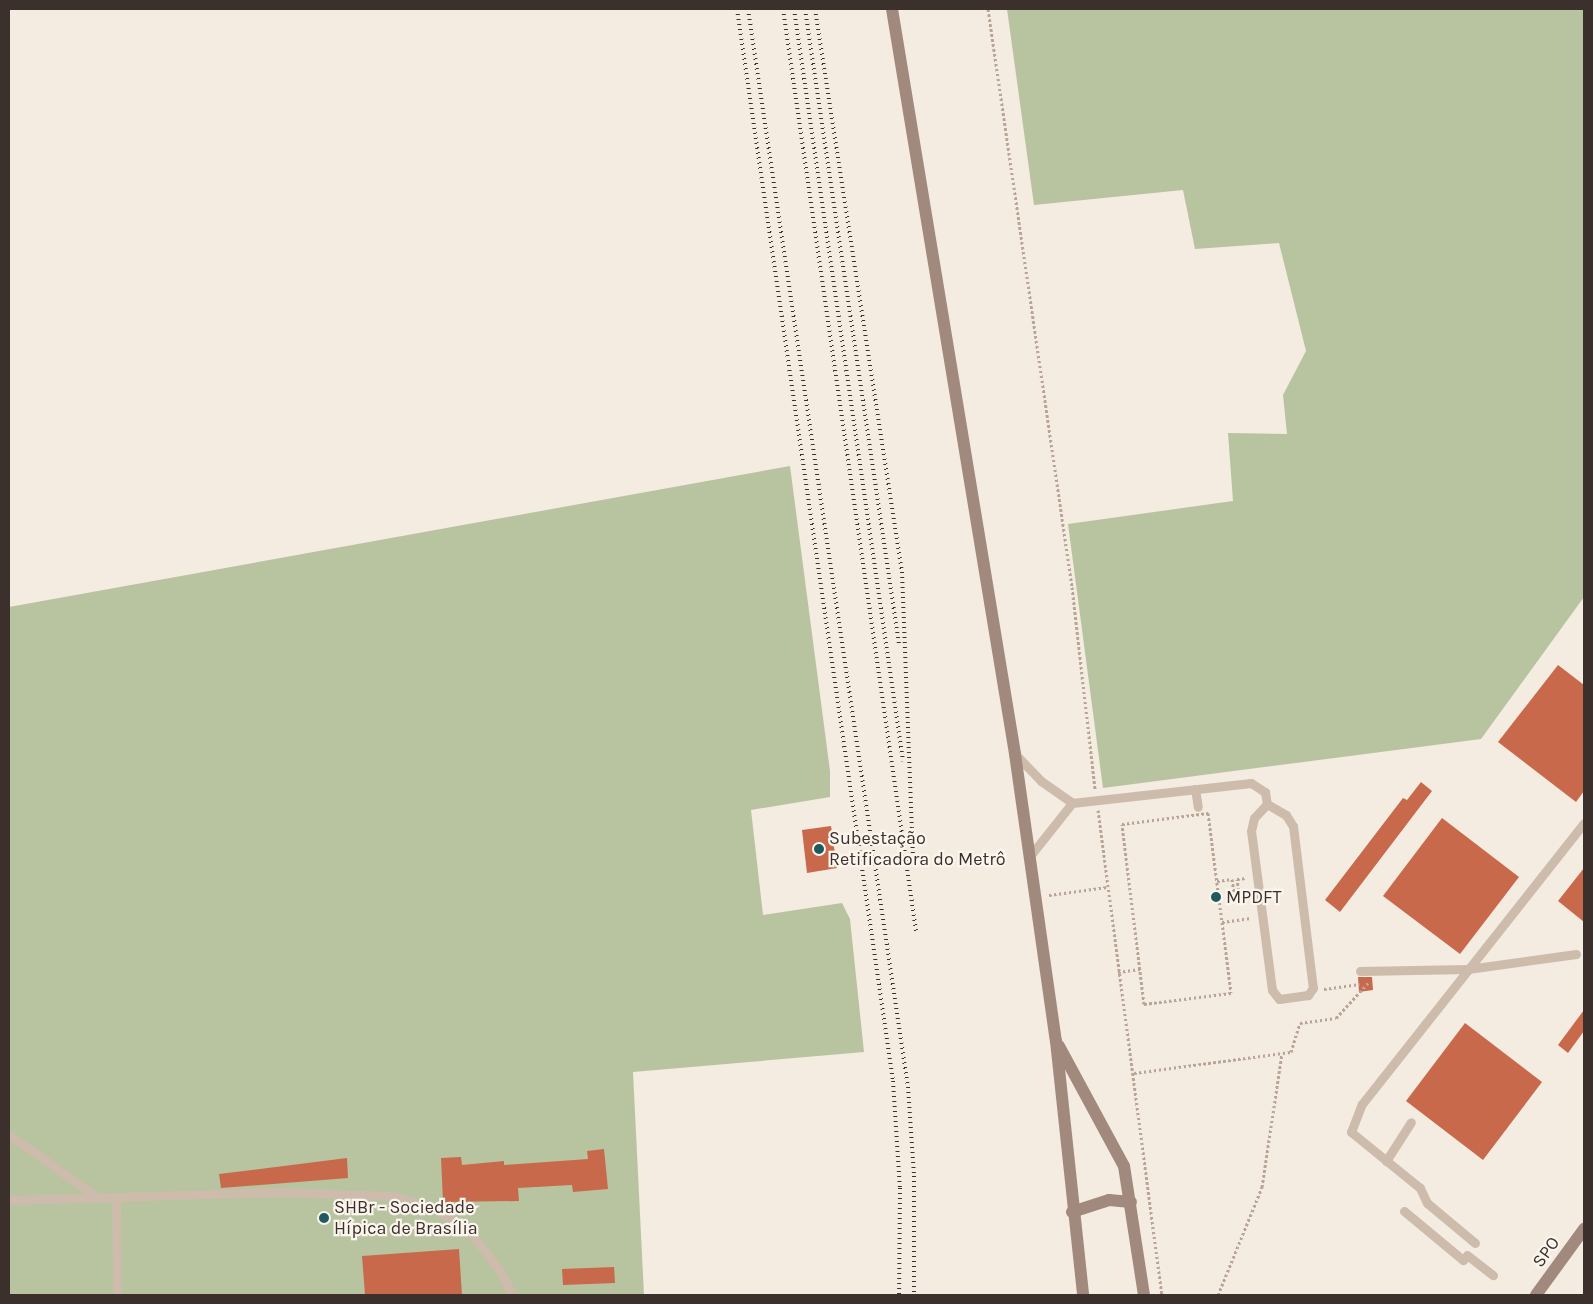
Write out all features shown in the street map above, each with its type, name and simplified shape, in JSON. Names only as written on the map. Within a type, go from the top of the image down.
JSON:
[{"type":"street","points":[[892,9],[1015,754],[1056,1041],[1072,1212],[1083,1295]]},
{"type":"street","points":[[1056,1041],[1117,1149],[1131,1202],[1144,1295]]},
{"type":"street","points":[[1072,1212],[1109,1200],[1131,1202]]},
{"type":"street","name":"SPO","points":[[1536,1295],[1584,1229]]},
{"type":"lane","points":[[1015,754],[1040,781],[1072,803],[1251,783],[1265,792],[1267,804]]},
{"type":"lane","points":[[1195,788],[1198,807]]},
{"type":"lane","points":[[1030,856],[1072,803]]},
{"type":"lane","points":[[1267,804],[1286,815],[1293,826],[1314,988],[1308,995],[1274,996],[1251,831],[1254,818],[1267,804]]},
{"type":"lane","points":[[1475,1244],[1386,1161],[1351,1132],[1362,1104],[1584,824]]},
{"type":"lane","points":[[1360,971],[1468,968],[1576,954]]},
{"type":"lane","points":[[1386,1161],[1411,1122]]},
{"type":"lane","points":[[9,1135],[99,1198]]},
{"type":"lane","points":[[9,1200],[279,1192],[394,1196],[435,1209],[468,1230],[499,1269],[512,1295]]},
{"type":"lane","points":[[116,1198],[117,1295]]},
{"type":"lane","points":[[1404,1211],[1465,1257],[1493,1275]]},
{"type":"path","points":[[988,9],[1072,587],[1107,887],[1134,1073],[1162,1295]]},
{"type":"path","points":[[1208,813],[1222,922],[1231,994],[1144,1004],[1122,824],[1208,813]]},
{"type":"path","points":[[1217,881],[1232,879],[1235,900],[1240,900],[1237,879],[1256,877]]},
{"type":"path","points":[[1036,897],[1107,887]]},
{"type":"path","points":[[1222,922],[1247,919]]},
{"type":"path","points":[[1118,972],[1140,969]]},
{"type":"path","points":[[1134,1073],[1291,1052],[1300,1023],[1336,1018],[1378,971]]},
{"type":"path","points":[[1314,988],[1369,982]]},
{"type":"path","points":[[1218,1295],[1262,1187],[1282,1053]]},
{"type":"green space","points":[[1007,9],[1584,9],[1584,597],[1481,739],[1103,788],[1068,524],[1233,501],[1228,433],[1287,434],[1283,395],[1306,351],[1279,243],[1195,249],[1183,190],[1034,205]]},
{"type":"green space","points":[[790,466],[830,771],[830,797],[751,810],[763,915],[842,903],[850,919],[864,1052],[633,1072],[644,1295],[9,1295],[9,607]]},
{"type":"building","points":[[1558,665],[1584,685],[1584,791],[1576,802],[1498,742]]},
{"type":"building","points":[[1421,782],[1432,791],[1340,912],[1325,900],[1403,798],[1407,800]]},
{"type":"building","points":[[1442,818],[1519,877],[1460,954],[1383,896]]},
{"type":"building","name":"Subestação Retificadora do Metrô","points":[[831,826],[837,868],[807,873],[802,830]]},
{"type":"building","points":[[1584,868],[1584,922],[1558,901]]},
{"type":"building","points":[[1358,977],[1372,977],[1373,990],[1359,992]]},
{"type":"building","points":[[1584,1010],[1584,1031],[1568,1053],[1558,1045]]},
{"type":"building","points":[[1465,1023],[1542,1082],[1483,1160],[1406,1101]]},
{"type":"building","points":[[604,1149],[608,1189],[573,1192],[572,1185],[518,1188],[519,1201],[443,1202],[441,1158],[461,1157],[462,1165],[504,1161],[504,1165],[588,1159],[587,1151]]},
{"type":"building","points":[[347,1158],[348,1178],[221,1188],[219,1174]]},
{"type":"building","points":[[459,1249],[462,1295],[365,1295],[362,1256]]},
{"type":"building","points":[[614,1267],[615,1283],[563,1285],[562,1269]]},
{"type":"railway","points":[[737,9],[893,1081],[900,1188],[899,1295]]},
{"type":"railway","points":[[748,9],[908,1087],[914,1176],[914,1295]]},
{"type":"railway","points":[[783,9],[916,931]]},
{"type":"railway","points":[[794,9],[903,761]]},
{"type":"railway","points":[[805,9],[899,644]]},
{"type":"railway","points":[[815,9],[902,572],[913,864]]},
{"type":"place","name":"Subestação Retificadora do Metrô","points":[[819,849]]},
{"type":"place","name":"MPDFT","points":[[1216,897]]},
{"type":"place","name":"SHBr - Sociedade Hípica de Brasília","points":[[324,1218]]}]
